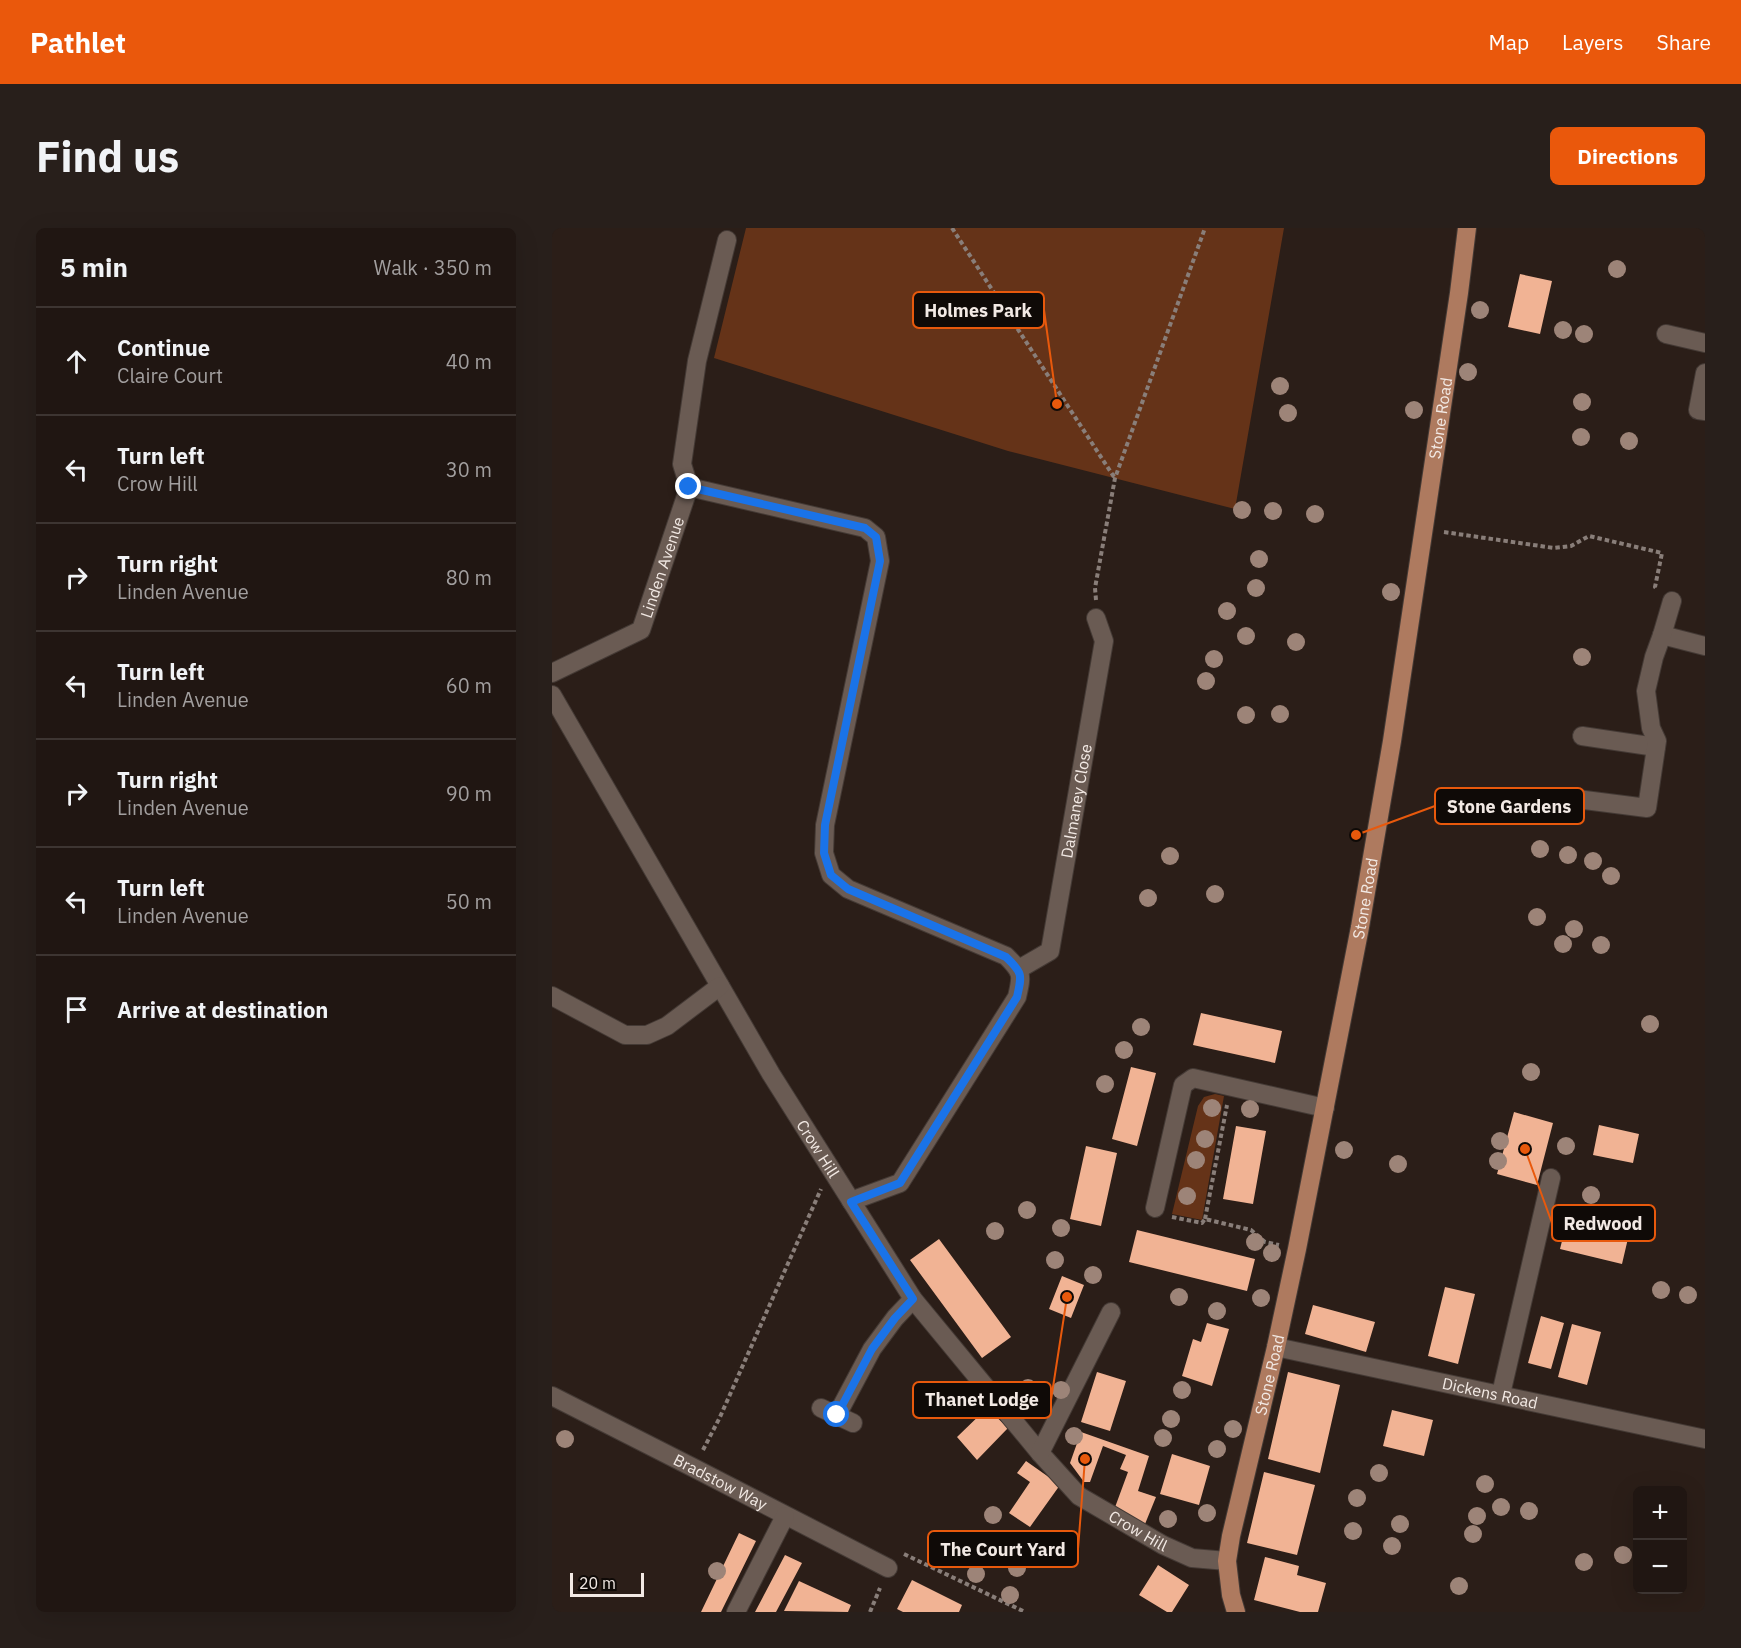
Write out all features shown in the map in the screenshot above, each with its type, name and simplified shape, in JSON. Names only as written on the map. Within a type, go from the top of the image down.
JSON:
[{"type":"main road","name":"Stone Road","points":[[1236,1612],[1227,1561],[1231,1536],[1276,1347],[1360,927],[1392,741],[1460,294],[1467,228]]},
{"type":"street","points":[[727,240],[698,361],[682,464],[689,487],[865,528],[876,537],[880,561],[825,825],[824,853],[831,875],[848,889],[1006,957],[1019,969],[1021,981],[1017,997],[900,1183],[851,1202]]},
{"type":"street","points":[[1666,334],[1705,343]]},
{"type":"street","points":[[1705,373],[1698,410],[1705,411]]},
{"type":"street","name":"Linden Avenue","points":[[552,673],[641,630],[689,487]]},
{"type":"street","points":[[1569,798],[1647,808],[1657,741],[1651,728],[1646,692],[1654,657],[1672,601]]},
{"type":"street","name":"Dalmaney Close","points":[[1019,969],[1050,951],[1104,641],[1096,618]]},
{"type":"street","points":[[1662,635],[1705,646]]},
{"type":"street","name":"Crow Hill","points":[[552,695],[771,1074],[913,1299],[1040,1453],[1079,1496],[1163,1545],[1192,1558],[1227,1561]]},
{"type":"street","points":[[1582,736],[1656,747]]},
{"type":"street","points":[[552,996],[624,1035],[647,1035],[667,1026],[720,986]]},
{"type":"street","points":[[1155,1208],[1184,1085],[1193,1078],[1325,1108]]},
{"type":"street","points":[[1501,1394],[1551,1178]]},
{"type":"street","points":[[837,1416],[872,1349],[895,1318],[913,1299]]},
{"type":"street","points":[[1040,1453],[1111,1312]]},
{"type":"street","name":"Dickens Road","points":[[1276,1347],[1705,1439]]},
{"type":"street","name":"Bradstow Way","points":[[552,1396],[888,1568]]},
{"type":"street","points":[[736,1612],[785,1516]]},
{"type":"path","points":[[952,228],[1115,478]]},
{"type":"path","points":[[1096,618],[1095,588],[1115,478],[1205,228]]},
{"type":"path","points":[[1424,529],[1554,548],[1571,546],[1589,536],[1662,553],[1654,587],[1672,601]]},
{"type":"path","points":[[1205,1220],[1230,1087]]},
{"type":"path","points":[[700,1457],[831,1167]]},
{"type":"path","points":[[1155,1208],[1169,1216],[1202,1223],[1205,1220],[1251,1230],[1265,1242],[1272,1243]]},
{"type":"path","points":[[870,1612],[888,1568]]},
{"type":"shaded area","points":[[746,228],[1284,228],[1235,509],[1008,451],[714,358]]},
{"type":"shaded area","points":[[1215,1094],[1224,1096],[1202,1220],[1172,1214],[1198,1106],[1204,1097]]},
{"type":"building","points":[[1520,274],[1552,281],[1540,334],[1508,327]]},
{"type":"building","points":[[1201,1013],[1282,1031],[1275,1063],[1193,1045]]},
{"type":"building","points":[[1131,1067],[1156,1073],[1137,1146],[1112,1139]]},
{"type":"building","points":[[1514,1112],[1553,1123],[1537,1185],[1497,1174]]},
{"type":"building","points":[[1599,1125],[1639,1134],[1633,1163],[1593,1155]]},
{"type":"building","points":[[1236,1126],[1266,1131],[1253,1204],[1223,1199]]},
{"type":"building","points":[[1086,1146],[1117,1153],[1101,1226],[1070,1219]]},
{"type":"building","points":[[1596,1208],[1633,1217],[1622,1264],[1560,1249],[1568,1217],[1593,1223]]},
{"type":"building","points":[[1137,1230],[1255,1259],[1247,1291],[1129,1262]]},
{"type":"building","points":[[939,1239],[1011,1337],[982,1358],[910,1260]]},
{"type":"building","points":[[1062,1276],[1084,1285],[1071,1318],[1049,1309]]},
{"type":"building","points":[[1445,1287],[1475,1294],[1458,1364],[1428,1356]]},
{"type":"building","points":[[1313,1305],[1375,1322],[1366,1352],[1305,1334]]},
{"type":"building","points":[[1541,1316],[1564,1323],[1551,1369],[1528,1363]]},
{"type":"building","points":[[1207,1323],[1229,1329],[1212,1386],[1182,1376],[1193,1339],[1201,1342]]},
{"type":"building","points":[[1572,1324],[1601,1332],[1587,1385],[1558,1377]]},
{"type":"building","points":[[1097,1372],[1126,1381],[1110,1431],[1081,1422]]},
{"type":"building","points":[[1288,1372],[1340,1385],[1320,1473],[1268,1459]]},
{"type":"building","points":[[987,1408],[1008,1428],[977,1460],[957,1437]]},
{"type":"building","points":[[1392,1410],[1433,1420],[1424,1456],[1383,1446]]},
{"type":"building","points":[[1081,1432],[1149,1456],[1138,1491],[1156,1497],[1143,1529],[1114,1510],[1128,1472],[1120,1469],[1126,1455],[1103,1446],[1090,1482],[1084,1482],[1070,1463]]},
{"type":"building","points":[[1172,1454],[1210,1466],[1199,1505],[1160,1494]]},
{"type":"building","points":[[1026,1461],[1060,1485],[1030,1527],[1009,1513],[1030,1482],[1017,1473]]},
{"type":"building","points":[[1264,1472],[1315,1485],[1297,1555],[1247,1543]]},
{"type":"building","points":[[739,1533],[756,1541],[721,1612],[701,1612]]},
{"type":"building","points":[[785,1555],[802,1563],[776,1612],[755,1612]]},
{"type":"building","points":[[1265,1557],[1299,1566],[1297,1575],[1326,1583],[1318,1612],[1300,1612],[1254,1600]]},
{"type":"building","points":[[1158,1565],[1189,1585],[1172,1612],[1167,1612],[1139,1595]]},
{"type":"building","points":[[912,1580],[962,1605],[959,1612],[903,1612],[897,1609]]},
{"type":"building","points":[[799,1581],[851,1605],[848,1612],[784,1611]]},
{"type":"place","name":"Holmes Park","points":[[1057,404]]},
{"type":"place","name":"Stone Gardens","points":[[1356,835]]},
{"type":"place","name":"Redwood","points":[[1525,1149]]},
{"type":"place","name":"Thanet Lodge","points":[[1067,1297]]},
{"type":"place","name":"The Court Yard","points":[[1085,1459]]},
{"type":"route","points":[[689,487],[865,528],[876,537],[880,561],[825,825],[824,853],[831,875],[848,889],[1006,957],[1019,969],[1021,981],[1017,997],[900,1183],[851,1202],[913,1299],[895,1318],[872,1349],[837,1415]]}]
